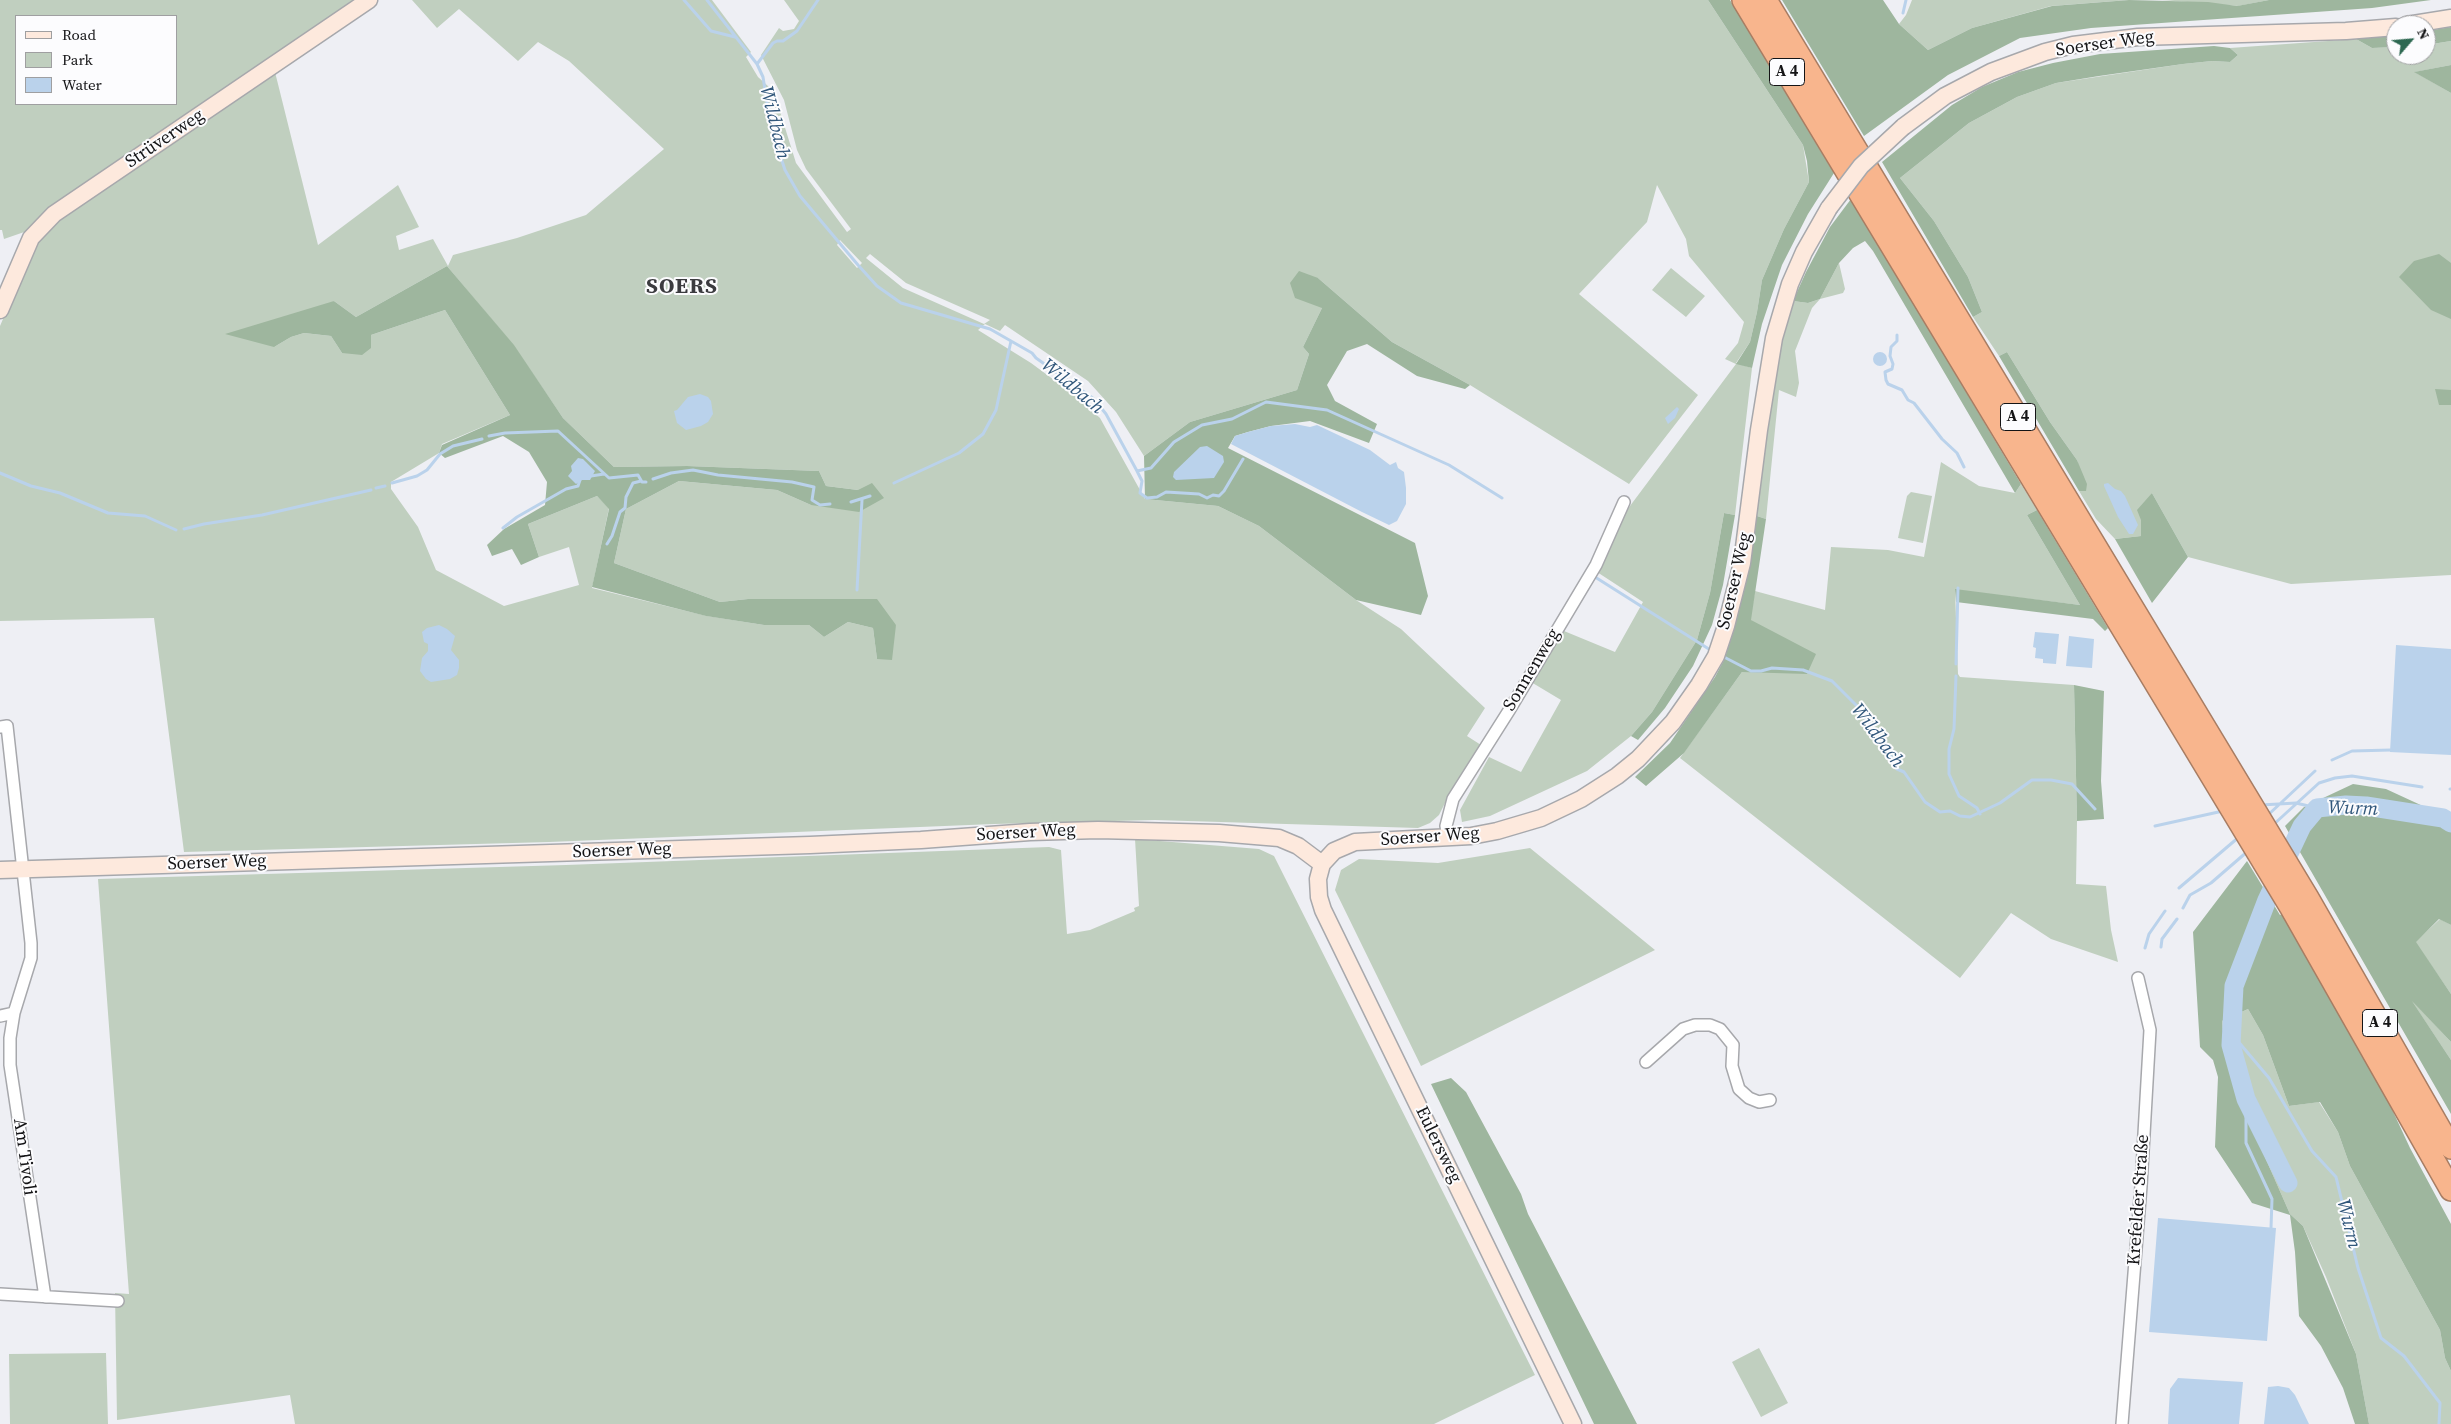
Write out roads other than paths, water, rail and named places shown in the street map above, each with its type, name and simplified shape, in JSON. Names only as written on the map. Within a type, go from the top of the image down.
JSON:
[{"type":"highway","name":"A 4","points":[[1743,0],[2129,619]]},
{"type":"highway","name":"A 4","points":[[1766,0],[2129,619],[2300,903],[2451,1148]]},
{"type":"highway","name":"A 4","points":[[2300,903],[2451,1190]]},
{"type":"main road","name":"Strüverweg","points":[[0,310],[28,243],[38,228],[54,214],[368,0]]},
{"type":"main road","points":[[2436,20],[2451,18]]},
{"type":"main road","name":"Soerser Weg","points":[[0,870],[810,845],[921,840],[1030,832],[1098,830],[1220,833],[1279,838],[1304,850],[1322,864],[1334,851],[1355,842],[1448,839],[1497,831],[1541,818],[1601,788],[1638,759],[1661,737],[1688,703],[1719,648],[1742,563],[1760,421],[1774,338],[1790,284],[1804,252],[1829,208],[1861,166],[1903,126],[1945,96],[1990,72],[2036,55],[2073,45],[2138,37],[2346,31],[2386,28]]},
{"type":"main road","name":"Eulersweg","points":[[1322,864],[1318,890],[1323,910],[1573,1424]]},
{"type":"street","name":"Sonnenweg","points":[[1448,839],[1446,826],[1453,799],[1510,709],[1596,565],[1624,502]]},
{"type":"street","name":"Am Tivoli","points":[[0,727],[6,726],[24,869],[31,943],[31,958],[14,1013],[10,1038],[10,1065],[44,1297]]},
{"type":"street","name":"Krefelder Straße","points":[[2122,1424],[2141,1186],[2150,1030],[2138,978]]},
{"type":"street","points":[[0,1016],[14,1013]]},
{"type":"street","points":[[1646,1062],[1682,1030],[1696,1025],[1710,1025],[1720,1029],[1733,1046],[1732,1066],[1739,1090],[1758,1102],[1770,1100]]},
{"type":"street","points":[[0,1294],[118,1301]]},
{"type":"water","points":[[1880,352],[1885,354],[1887,359],[1885,364],[1880,366],[1875,364],[1873,359],[1875,354]]},
{"type":"water","points":[[700,394],[708,397],[711,401],[713,414],[708,422],[686,430],[677,423],[674,411],[688,397]]},
{"type":"water","points":[[1677,407],[1679,409],[1675,418],[1668,424],[1665,418]]},
{"type":"water","points":[[1295,424],[1310,427],[1317,425],[1370,450],[1390,465],[1396,462],[1398,468],[1404,472],[1406,488],[1406,504],[1397,521],[1389,525],[1231,444],[1235,436],[1271,426]]},
{"type":"water","points":[[1207,446],[1223,456],[1224,462],[1214,478],[1176,480],[1173,477],[1174,472],[1200,447]]},
{"type":"water","points":[[578,458],[583,459],[595,471],[590,480],[582,480],[576,484],[568,476],[572,471],[571,466]]},
{"type":"water","points":[[2108,483],[2121,491],[2125,496],[2138,525],[2133,534],[2129,534],[2118,517],[2104,486],[2104,484]]},
{"type":"water","points":[[439,625],[455,636],[451,650],[459,660],[459,668],[457,675],[450,679],[431,682],[420,671],[422,658],[428,651],[428,644],[424,642],[422,632],[427,628]]},
{"type":"water","points":[[2035,632],[2059,634],[2056,664],[2043,663],[2043,659],[2035,658],[2036,648],[2033,647]]},
{"type":"water","points":[[2069,636],[2094,639],[2092,668],[2066,666]]},
{"type":"water","points":[[2396,645],[2451,649],[2451,755],[2390,752]]},
{"type":"water","points":[[2158,1218],[2276,1228],[2267,1341],[2149,1332]]},
{"type":"water","points":[[2178,1378],[2243,1382],[2239,1424],[2168,1424],[2170,1389]]},
{"type":"water","points":[[2268,1387],[2289,1388],[2295,1395],[2309,1424],[2264,1424]]},
{"type":"waterway","name":"Wildbach","points":[[684,0],[711,31],[735,37]]},
{"type":"waterway","name":"Wildbach","points":[[707,0],[757,64],[763,77],[771,128],[785,170],[800,196],[877,286],[901,303],[990,329],[1032,353],[1036,358],[1094,399],[1106,414],[1137,471],[1151,468],[1174,442],[1202,425],[1232,419],[1266,402],[1327,410],[1449,465],[1502,498]]},
{"type":"waterway","points":[[757,64],[773,43],[783,41],[797,31],[818,0]]},
{"type":"waterway","points":[[1903,13],[1906,0]]},
{"type":"waterway","points":[[1897,335],[1897,341],[1891,347],[1892,369],[1885,372],[1888,384],[1902,390],[1908,400],[1914,403],[1942,439],[1957,453],[1964,467]]},
{"type":"waterway","points":[[894,483],[959,453],[983,434],[996,410],[1011,341]]},
{"type":"waterway","points":[[489,436],[505,433],[558,431],[609,478],[638,475],[642,482],[646,482]]},
{"type":"waterway","points":[[392,483],[417,476],[427,470],[440,454],[453,446],[482,439]]},
{"type":"waterway","points":[[1137,471],[1142,481],[1140,493],[1147,498],[1157,497],[1166,492],[1199,494],[1207,498],[1213,495],[1219,496],[1224,491],[1243,459]]},
{"type":"waterway","points":[[653,479],[671,473],[693,470],[718,475],[792,482],[814,487],[812,500],[820,505],[830,504]]},
{"type":"waterway","points":[[0,473],[31,486],[60,493],[108,513],[145,516],[176,530]]},
{"type":"waterway","points":[[591,476],[604,474]]},
{"type":"waterway","points":[[503,528],[517,517],[566,489],[578,486],[580,480]]},
{"type":"waterway","points":[[607,544],[612,536],[620,512],[625,508],[626,497],[633,483],[641,481]]},
{"type":"waterway","points":[[376,488],[385,486]]},
{"type":"waterway","points":[[184,529],[262,515],[371,490]]},
{"type":"waterway","points":[[851,502],[870,496]]},
{"type":"waterway","points":[[857,590],[862,500]]},
{"type":"waterway","name":"Wildbach","points":[[1595,577],[1712,651]]},
{"type":"waterway","points":[[1956,664],[1958,588]]},
{"type":"waterway","name":"Wildbach","points":[[1722,656],[1751,671],[1772,668],[1803,670],[1832,681],[1859,708],[1868,723],[1869,730],[1893,759],[1892,763],[1897,769],[1904,772],[1925,802],[1940,812],[1950,811],[1960,816],[1970,817],[2000,803],[2032,780],[2051,780],[2072,784],[2095,809]]},
{"type":"waterway","points":[[1956,676],[1954,729],[1949,749],[1949,774],[1959,796],[1977,808],[1980,814]]},
{"type":"waterway","points":[[2332,760],[2352,751],[2391,750]]},
{"type":"waterway","points":[[2268,815],[2315,771]]},
{"type":"waterway","points":[[2273,825],[2319,783],[2335,778],[2352,776],[2422,787]]},
{"type":"waterway","name":"Wildbach","points":[[2261,805],[2296,803],[2317,808]]},
{"type":"waterway","name":"Wurm","points":[[2288,1183],[2246,1099],[2231,1045],[2234,986],[2267,900],[2302,826],[2317,808],[2346,805],[2366,806],[2443,818],[2451,823]]},
{"type":"waterway","name":"Wildbach","points":[[2155,826],[2223,811]]},
{"type":"waterway","points":[[2179,888],[2239,837]]},
{"type":"waterway","points":[[2183,908],[2190,895],[2211,883],[2248,851]]},
{"type":"waterway","points":[[2145,948],[2149,934],[2165,911]]},
{"type":"waterway","points":[[2161,947],[2162,939],[2177,919]]},
{"type":"waterway","name":"Wurm","points":[[2231,1033],[2269,1078],[2312,1151],[2336,1177],[2358,1268],[2381,1338],[2404,1356],[2440,1403],[2439,1424]]},
{"type":"waterway","points":[[2246,1099],[2246,1143],[2272,1199],[2271,1228]]},
{"type":"district","name":"SOERS","points":[[682,287]]}]
